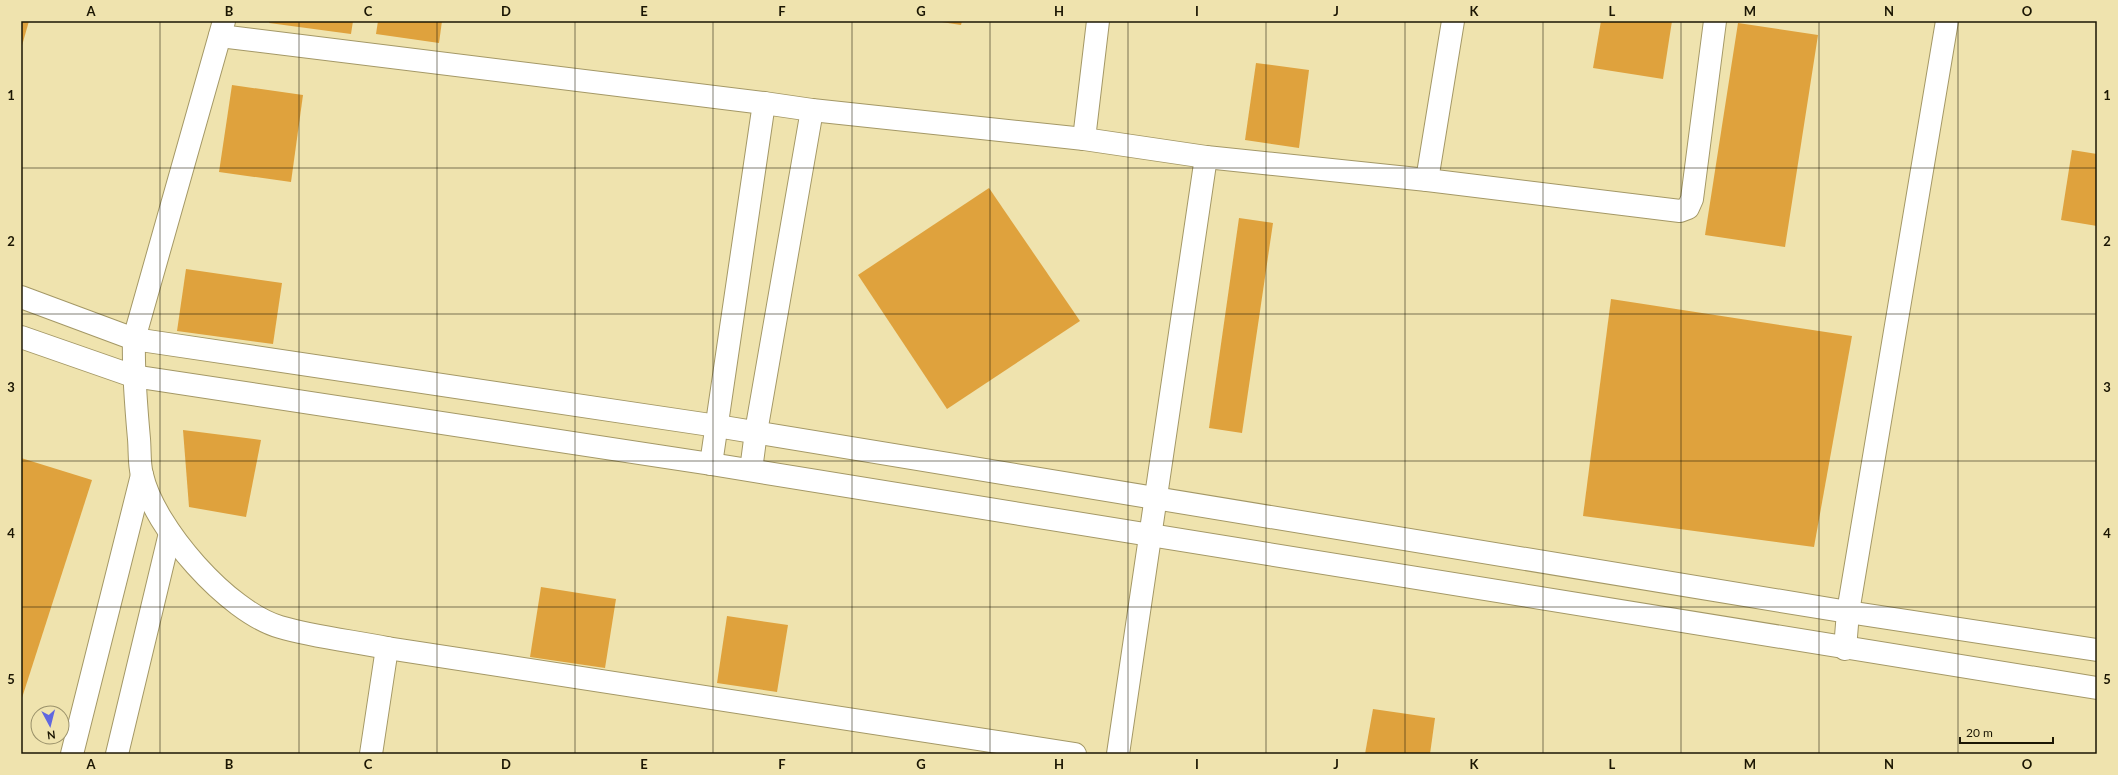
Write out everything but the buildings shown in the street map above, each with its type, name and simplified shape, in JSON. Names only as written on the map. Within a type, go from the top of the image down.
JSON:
[{"type":"street","points":[[1084,139],[1098,21]]},
{"type":"street","points":[[1427,180],[1453,21]]},
{"type":"street","points":[[1075,754],[387,648],[279,627],[249,611],[202,572],[170,533],[154,506],[142,475],[133,376],[134,340],[222,28],[812,110],[1084,139],[1206,158],[1427,180],[1680,211],[1688,208],[1692,199],[1715,21]]},
{"type":"street","points":[[1845,649],[1848,612],[1947,21]]},
{"type":"street","points":[[711,464],[718,426],[764,103]]},
{"type":"street","points":[[751,470],[756,432],[812,110]]},
{"type":"street","points":[[1118,754],[1206,158]]},
{"type":"street","points":[[21,297],[134,340],[756,432],[1848,612],[2097,650]]},
{"type":"street","points":[[21,337],[133,376],[751,470],[1151,537],[1845,649],[2097,688]]},
{"type":"street","points":[[72,754],[142,475]]},
{"type":"street","points":[[117,754],[170,533]]},
{"type":"street","points":[[370,754],[387,648]]}]
